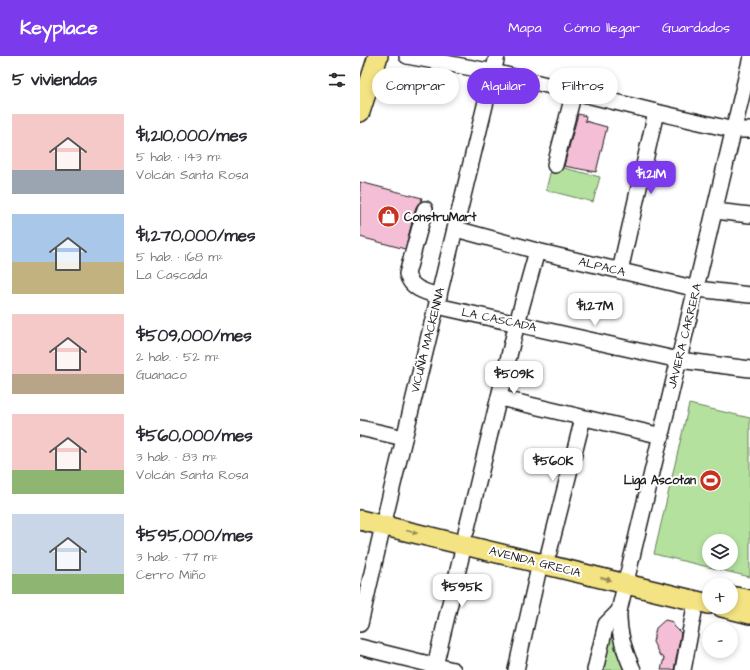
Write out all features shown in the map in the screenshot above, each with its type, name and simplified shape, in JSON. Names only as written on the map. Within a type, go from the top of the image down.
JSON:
[{"type":"main road","points":[[360,112],[378,56]]},
{"type":"main road","name":"AVENIDA GRECIA","points":[[360,507],[384,519],[627,577],[702,597]]},
{"type":"main road","name":"AVENIDA GRECIA","points":[[360,520],[384,519]]},
{"type":"main road","points":[[738,597],[750,600]]},
{"type":"main road","points":[[738,611],[750,614]]},
{"type":"street","points":[[407,56],[472,68]]},
{"type":"street","name":"VICUÑA MACKENNA","points":[[495,68],[497,56]]},
{"type":"street","name":"JAVIERA CARRERA","points":[[632,670],[626,656],[621,637],[619,612],[750,61]]},
{"type":"street","points":[[618,103],[734,130],[750,130]]},
{"type":"street","name":"VICUÑA MACKENNA","points":[[360,624],[362,604],[486,104]]},
{"type":"street","points":[[555,165],[571,104]]},
{"type":"street","points":[[620,271],[656,112]]},
{"type":"street","name":"LA CASCADA","points":[[425,209],[406,274],[411,283],[438,301],[517,323],[679,360],[750,370]]},
{"type":"street","points":[[715,211],[750,215]]},
{"type":"street","name":"ALPACA","points":[[456,229],[537,251],[697,289],[750,295]]},
{"type":"street","points":[[435,666],[517,323],[537,251]]},
{"type":"street","points":[[500,398],[662,436]]},
{"type":"street","points":[[516,670],[544,558],[583,418]]},
{"type":"street","points":[[360,428],[404,438]]},
{"type":"street","points":[[683,670],[702,608]]},
{"type":"street","name":"JAVIERA CARRERA","points":[[595,670],[606,624],[619,612]]},
{"type":"street","points":[[360,647],[453,670]]},
{"type":"green space","points":[[552,165],[600,177],[593,202],[546,190]]},
{"type":"green space","name":"Liga Ascotan","points":[[689,404],[750,418],[750,577],[721,570],[738,570],[738,534],[702,534],[702,566],[654,554]]},
{"type":"green space","points":[[606,633],[616,635],[614,646],[624,670],[600,670]]},
{"type":"building","points":[[578,114],[586,116],[585,121],[607,127],[596,172],[564,166]]},
{"type":"building","name":"ConstruMart","points":[[360,182],[422,198],[416,207],[405,249],[360,237]]},
{"type":"building","points":[[665,620],[673,622],[674,626],[681,633],[674,670],[661,670],[664,658],[660,656],[653,642],[656,628]]},
{"type":"place","name":"ConstruMart","points":[[389,217]]},
{"type":"place","name":"Liga Ascotan","points":[[711,480]]}]
